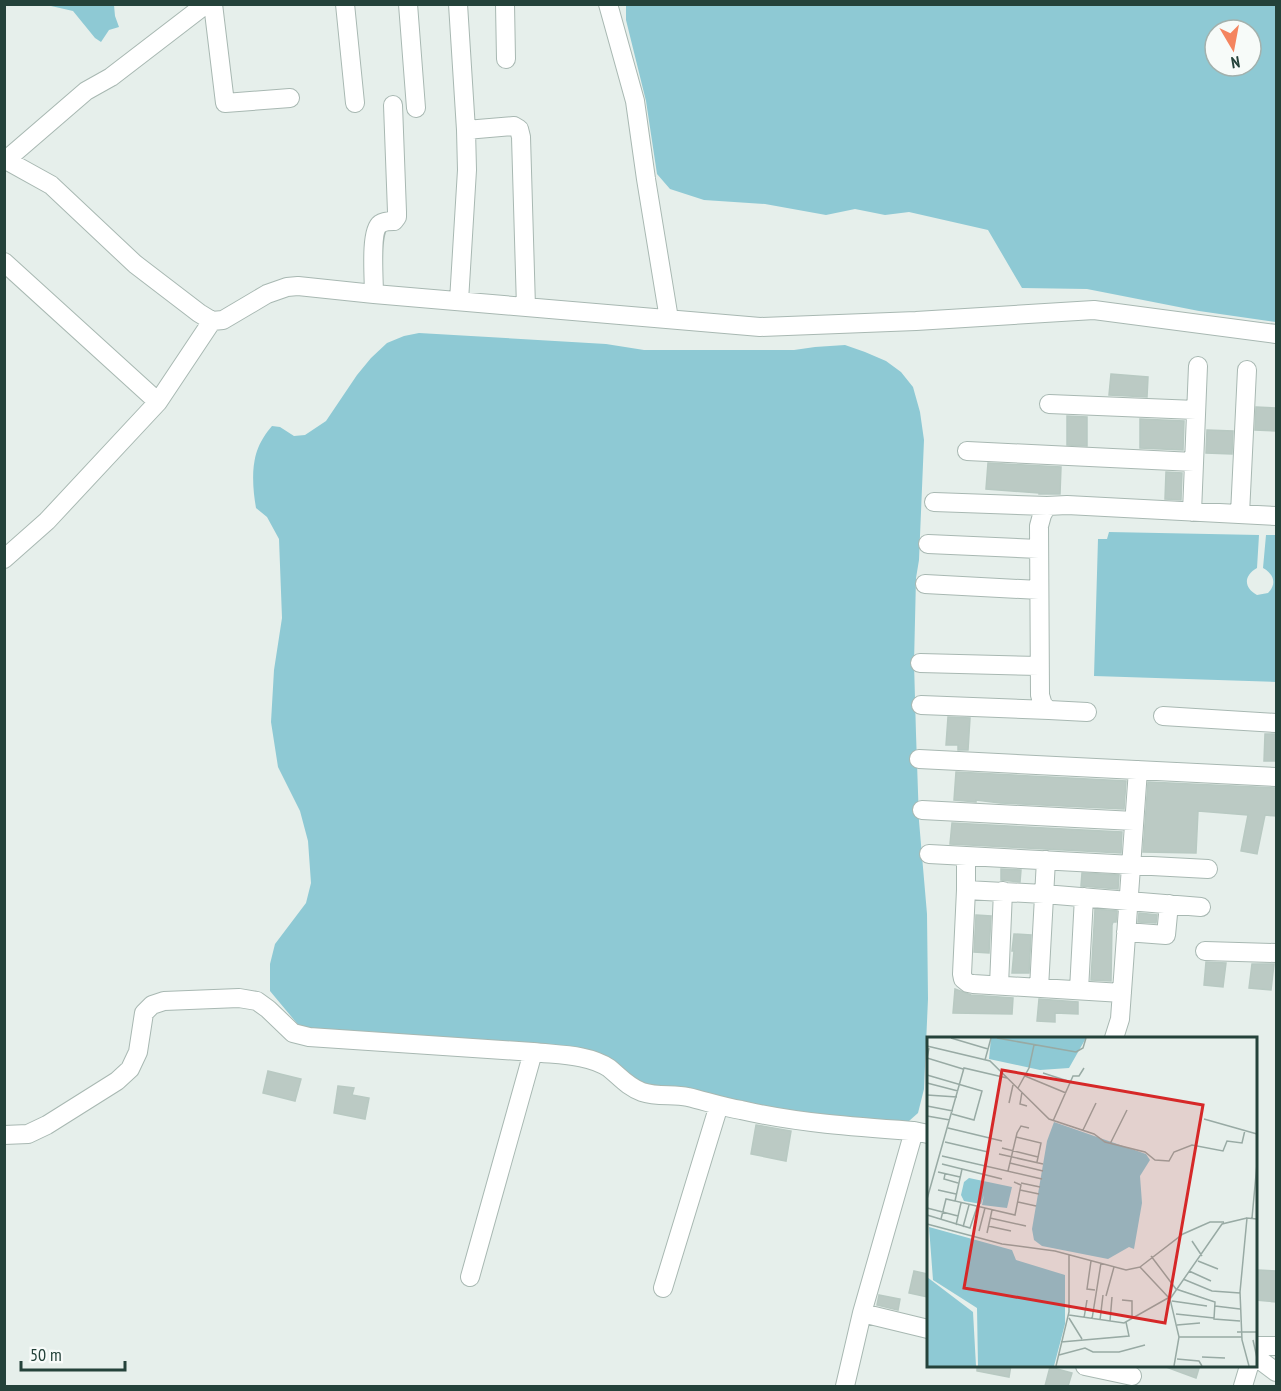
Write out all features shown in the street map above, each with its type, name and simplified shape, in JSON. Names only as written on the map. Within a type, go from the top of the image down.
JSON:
[{"type":"street","points":[[206,4],[111,77],[86,91],[5,159],[51,185],[135,264],[212,321],[224,320],[267,294],[298,286],[760,327],[916,321],[1094,310],[1276,334]]},
{"type":"street","points":[[213,4],[225,103],[290,98]]},
{"type":"street","points":[[345,4],[355,103]]},
{"type":"street","points":[[408,4],[416,108]]},
{"type":"street","points":[[458,4],[467,170],[459,302]]},
{"type":"street","points":[[505,4],[506,59]]},
{"type":"street","points":[[608,4],[635,101],[669,319]]},
{"type":"street","points":[[374,294],[376,231],[378,225],[394,220],[398,212],[393,105]]},
{"type":"street","points":[[466,130],[514,126],[519,129],[526,307]]},
{"type":"street","points":[[4,262],[158,402]]},
{"type":"street","points":[[4,559],[47,521],[158,402],[212,321]]},
{"type":"street","points":[[1192,512],[1198,366]]},
{"type":"street","points":[[1240,514],[1248,370]]},
{"type":"street","points":[[1049,404],[1196,411]]},
{"type":"street","points":[[967,451],[1194,462]]},
{"type":"street","points":[[934,502],[1067,505],[1276,516]]},
{"type":"street","points":[[1047,506],[1039,526],[1039,666],[1040,695],[1043,705],[1049,710]]},
{"type":"street","points":[[928,544],[1039,549]]},
{"type":"street","points":[[925,584],[1039,590]]},
{"type":"street","points":[[920,663],[1039,666]]},
{"type":"street","points":[[921,705],[1087,712]]},
{"type":"street","points":[[1162,716],[1276,723]]},
{"type":"street","points":[[919,759],[1276,777]]},
{"type":"street","points":[[1114,1037],[1120,1018],[1138,770]]},
{"type":"street","points":[[922,810],[1134,821]]},
{"type":"street","points":[[929,854],[1208,869]]},
{"type":"street","points":[[966,856],[963,980],[968,983],[999,986],[1122,993]]},
{"type":"street","points":[[1039,988],[1046,860]]},
{"type":"street","points":[[966,890],[1201,907]]},
{"type":"street","points":[[999,986],[1003,891]]},
{"type":"street","points":[[1079,990],[1084,897]]},
{"type":"street","points":[[1126,932],[1166,935],[1168,904]]},
{"type":"street","points":[[1205,951],[1276,953]]},
{"type":"street","points":[[4,1135],[28,1134],[47,1125],[117,1081],[130,1069],[138,1052],[144,1013],[152,1005],[164,1001],[239,998],[257,1001],[292,1033],[309,1037],[533,1052],[591,1060],[608,1068],[628,1085],[643,1092],[686,1096],[741,1111],[807,1121],[921,1132],[862,1313],[846,1386]]},
{"type":"street","points":[[470,1277],[533,1052]]},
{"type":"street","points":[[663,1288],[719,1105]]},
{"type":"street","points":[[862,1313],[927,1329]]},
{"type":"street","points":[[1257,1346],[1276,1346]]},
{"type":"street","points":[[1257,1358],[1276,1372]]},
{"type":"street","points":[[1094,1367],[1132,1376]]},
{"type":"street","points":[[1243,1386],[1248,1367]]},
{"type":"water","points":[[626,4],[1276,5],[1276,322],[1199,311],[1087,289],[1022,288],[988,230],[909,212],[885,215],[855,209],[826,215],[765,204],[704,200],[670,189],[657,174],[646,101],[626,20]]},
{"type":"water","points":[[51,5],[114,5],[119,27],[109,30],[101,42],[73,11]]},
{"type":"water","points":[[419,333],[606,344],[644,350],[794,350],[845,345],[886,361],[901,372],[913,387],[924,440],[919,560],[916,578],[914,663],[919,821],[927,914],[928,999],[924,1089],[918,1113],[909,1121],[902,1124],[784,1112],[652,1088],[639,1082],[618,1064],[527,1045],[364,1031],[315,1033],[300,1027],[270,991],[270,964],[275,944],[306,903],[311,883],[308,841],[300,811],[278,767],[271,722],[274,670],[282,618],[279,539],[267,517],[256,508],[253,480],[255,458],[261,441],[272,426],[280,427],[294,436],[305,435],[326,421],[357,375],[387,343]]},
{"type":"water","points":[[1109,532],[1259,535],[1257,568],[1247,578],[1250,589],[1257,595],[1268,593],[1273,586],[1272,576],[1263,568],[1266,535],[1276,535],[1276,682],[1094,676],[1098,539],[1107,539]]},
{"type":"building","points":[[1111,374],[1148,377],[1147,397],[1109,395]]},
{"type":"building","points":[[1256,407],[1276,408],[1276,431],[1255,430]]},
{"type":"building","points":[[1067,416],[1087,417],[1087,446],[1067,445]]},
{"type":"building","points":[[1140,419],[1184,421],[1183,450],[1140,448]]},
{"type":"building","points":[[1207,430],[1233,431],[1232,454],[1206,453]]},
{"type":"building","points":[[988,463],[1061,467],[1060,494],[986,489]]},
{"type":"building","points":[[1166,472],[1182,473],[1181,500],[1165,499]]},
{"type":"building","points":[[948,717],[970,718],[968,750],[958,750],[958,745],[946,745]]},
{"type":"building","points":[[1265,734],[1276,734],[1276,761],[1264,761]]},
{"type":"building","points":[[956,772],[1126,781],[1124,809],[954,800]]},
{"type":"building","points":[[1148,782],[1276,788],[1276,816],[1265,815],[1257,854],[1241,851],[1248,815],[1198,811],[1196,853],[1143,852]]},
{"type":"building","points":[[952,823],[1122,832],[1121,853],[950,844]]},
{"type":"building","points":[[1001,869],[1021,870],[1020,882],[1001,880]]},
{"type":"building","points":[[1082,873],[1119,875],[1118,889],[1081,886]]},
{"type":"building","points":[[1095,909],[1117,911],[1116,922],[1112,925],[1111,981],[1091,980]]},
{"type":"building","points":[[1139,913],[1157,915],[1156,923],[1138,922]]},
{"type":"building","points":[[976,915],[991,916],[989,953],[974,952]]},
{"type":"building","points":[[1014,934],[1031,935],[1029,973],[1012,973]]},
{"type":"building","points":[[1206,962],[1226,963],[1223,987],[1204,985]]},
{"type":"building","points":[[1252,964],[1274,964],[1271,990],[1249,988]]},
{"type":"building","points":[[955,989],[971,995],[1013,998],[1012,1014],[953,1013]]},
{"type":"building","points":[[1039,999],[1078,1002],[1078,1014],[1055,1013],[1055,1022],[1037,1021]]},
{"type":"building","points":[[268,1071],[301,1079],[295,1101],[263,1093]]},
{"type":"building","points":[[338,1086],[354,1088],[352,1095],[369,1098],[365,1119],[334,1113]]},
{"type":"building","points":[[756,1125],[791,1131],[786,1161],[751,1154]]},
{"type":"building","points":[[1258,1270],[1276,1271],[1276,1302],[1257,1300]]},
{"type":"building","points":[[914,1271],[927,1274],[927,1297],[909,1293]]},
{"type":"building","points":[[879,1295],[900,1299],[898,1310],[877,1305]]},
{"type":"building","points":[[977,1367],[1011,1367],[1009,1377],[977,1371]]},
{"type":"building","points":[[1050,1367],[1072,1373],[1068,1386],[1045,1386]]},
{"type":"building","points":[[1166,1367],[1199,1367],[1196,1378]]}]
